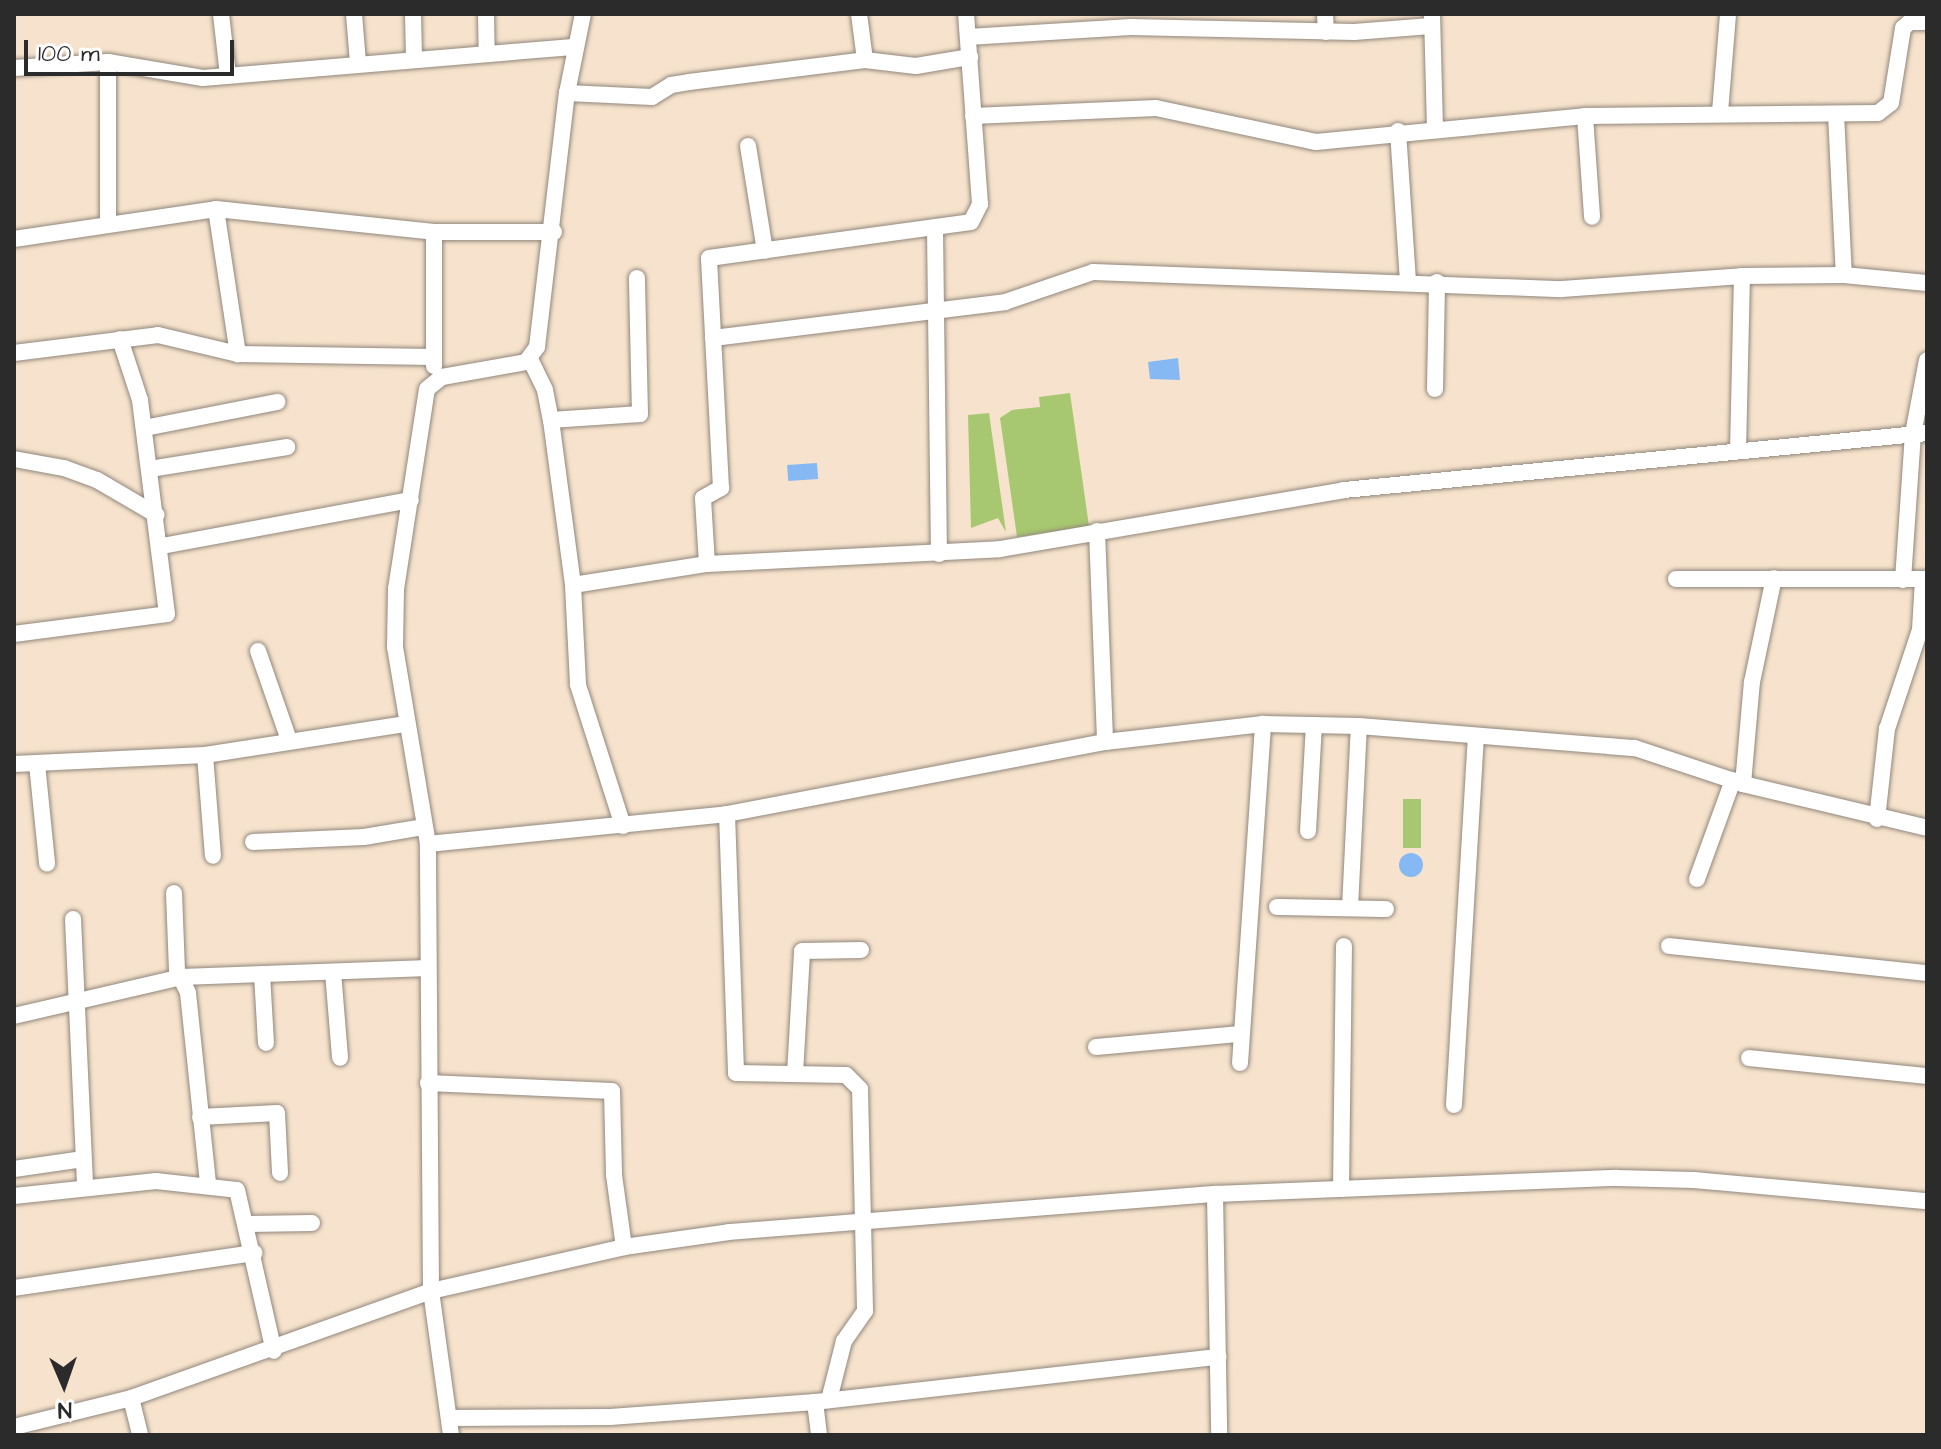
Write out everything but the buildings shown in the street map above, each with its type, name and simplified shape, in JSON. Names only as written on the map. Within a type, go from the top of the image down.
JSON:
[{"type":"street","points":[[221,14],[228,75]]},
{"type":"street","points":[[354,14],[358,63]]},
{"type":"street","points":[[413,14],[414,59]]},
{"type":"street","points":[[486,14],[487,53]]},
{"type":"street","points":[[583,14],[573,47],[554,232],[537,347],[530,359],[437,378],[425,395],[396,589],[395,647],[405,724],[426,835],[431,1291],[450,1427],[822,1401],[1219,1357]]},
{"type":"street","points":[[859,14],[865,60]]},
{"type":"street","points":[[707,564],[703,498],[721,488],[709,258],[966,224],[978,214],[966,14]]},
{"type":"street","points":[[1325,14],[1326,32]]},
{"type":"street","points":[[1720,112],[1728,14]]},
{"type":"street","points":[[968,37],[1130,20],[1326,32],[1431,20],[1435,128]]},
{"type":"street","points":[[973,116],[1156,108],[1295,141],[1347,141],[1398,131],[1585,116],[1720,112],[1836,114],[1886,110],[1903,28],[1910,22],[1927,22]]},
{"type":"street","points":[[14,68],[108,62],[182,77],[573,47]]},
{"type":"street","points":[[567,93],[652,97],[671,85],[865,60],[916,66],[970,57]]},
{"type":"street","points":[[108,62],[108,221]]},
{"type":"street","points":[[1836,114],[1844,275]]},
{"type":"street","points":[[1585,116],[1592,217]]},
{"type":"street","points":[[1398,131],[1408,280]]},
{"type":"street","points":[[748,146],[765,251]]},
{"type":"street","points":[[14,239],[108,221],[216,209],[434,232],[554,232]]},
{"type":"street","points":[[216,209],[238,354]]},
{"type":"street","points":[[935,229],[940,312],[935,396],[939,554]]},
{"type":"street","points":[[434,232],[433,357],[437,378]]},
{"type":"street","points":[[713,338],[940,312],[1032,295],[1093,272],[1408,280],[1581,289],[1742,276],[1844,275],[1927,283]]},
{"type":"street","points":[[1738,451],[1742,276]]},
{"type":"street","points":[[551,420],[640,414],[637,278]]},
{"type":"street","points":[[1435,389],[1437,282]]},
{"type":"street","points":[[14,353],[120,339],[171,336],[238,354],[433,357]]},
{"type":"street","points":[[14,634],[167,614],[162,546],[144,428],[120,339]]},
{"type":"street","points":[[530,359],[545,390],[551,420],[573,585],[578,685],[623,826]]},
{"type":"street","points":[[1903,580],[1927,360]]},
{"type":"street","points":[[144,428],[277,402]]},
{"type":"street","points":[[573,585],[707,564],[876,552],[939,554],[1344,490],[1920,434]]},
{"type":"street","points":[[150,469],[287,447]]},
{"type":"street","points":[[14,459],[64,468],[97,480],[157,515]]},
{"type":"street","points":[[162,546],[411,500]]},
{"type":"street","points":[[1097,531],[1105,742]]},
{"type":"street","points":[[1697,879],[1738,782],[1752,682],[1774,578]]},
{"type":"street","points":[[1676,579],[1925,579],[1918,640],[1887,729],[1877,819]]},
{"type":"street","points":[[258,651],[289,740]]},
{"type":"street","points":[[14,764],[205,755],[405,724]]},
{"type":"street","points":[[1240,1063],[1263,724]]},
{"type":"street","points":[[253,842],[623,826],[727,814],[1105,742],[1263,724],[1359,726],[1635,748],[1738,782],[1877,819],[1927,828]]},
{"type":"street","points":[[1308,831],[1314,725]]},
{"type":"street","points":[[1350,908],[1359,726]]},
{"type":"street","points":[[1454,1105],[1476,737]]},
{"type":"street","points":[[205,755],[213,856]]},
{"type":"street","points":[[37,764],[47,863]]},
{"type":"street","points":[[727,814],[736,1073],[846,1075],[858,1084],[866,1219],[865,1311],[844,1341],[822,1401],[819,1435]]},
{"type":"street","points":[[174,893],[177,970],[182,977],[208,1184]]},
{"type":"street","points":[[1277,907],[1386,909]]},
{"type":"street","points":[[73,919],[73,1005],[85,1186]]},
{"type":"street","points":[[1341,1189],[1344,946]]},
{"type":"street","points":[[1669,946],[1927,973]]},
{"type":"street","points":[[795,1074],[802,951],[861,950]]},
{"type":"street","points":[[14,1016],[73,1005],[182,977],[428,968]]},
{"type":"street","points":[[333,972],[340,1058]]},
{"type":"street","points":[[262,974],[266,1043]]},
{"type":"street","points":[[1096,1047],[1240,1034]]},
{"type":"street","points":[[1749,1058],[1927,1076]]},
{"type":"street","points":[[428,1083],[609,1088],[614,1095],[614,1175],[624,1247]]},
{"type":"street","points":[[200,1117],[277,1113],[280,1173]]},
{"type":"street","points":[[14,1169],[83,1159]]},
{"type":"street","points":[[14,1427],[131,1398],[274,1351],[431,1291],[624,1247],[866,1219],[1215,1194],[1341,1189],[1679,1179],[1927,1201]]},
{"type":"street","points":[[14,1196],[85,1186],[208,1184],[241,1194],[274,1351]]},
{"type":"street","points":[[1215,1194],[1219,1435]]},
{"type":"street","points":[[248,1224],[312,1223]]},
{"type":"street","points":[[14,1288],[254,1253]]},
{"type":"street","points":[[131,1398],[140,1435]]},
{"type":"green space","points":[[1070,393],[1089,526],[1017,537],[1000,418],[1012,410],[1040,407],[1039,397]]},
{"type":"green space","points":[[989,413],[1006,532],[998,518],[971,528],[968,415]]},
{"type":"green space","points":[[1403,799],[1421,799],[1421,848],[1403,848]]},
{"type":"water","points":[[1178,358],[1180,380],[1150,379],[1148,362]]},
{"type":"water","points":[[817,463],[818,479],[788,481],[787,465]]},
{"type":"water","points":[[1411,853],[1422,860],[1423,865],[1416,876],[1411,877],[1400,870],[1399,865],[1406,854]]}]
